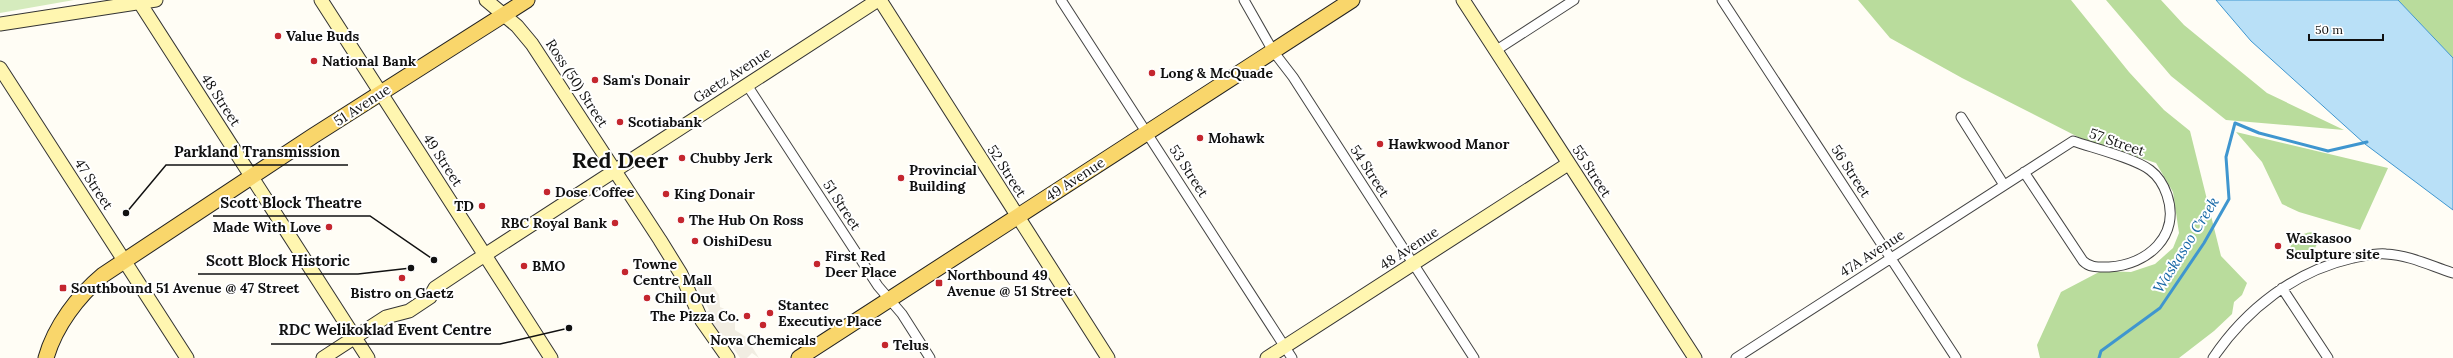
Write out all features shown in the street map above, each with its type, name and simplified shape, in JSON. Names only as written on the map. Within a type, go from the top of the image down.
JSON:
[{"type":"main road","name":"51 Avenue","points":[[46,358],[60,325],[76,303],[93,284],[124,261],[380,93],[527,0]]},
{"type":"main road","name":"49 Avenue","points":[[799,358],[1352,0]]},
{"type":"street","points":[[0,24],[139,1],[156,0]]},
{"type":"street","name":"49 Street","points":[[321,0],[551,358]]},
{"type":"street","name":"Ross (50) Street","points":[[486,0],[505,14],[532,44],[674,263],[702,321],[728,358]]},
{"type":"street","name":"Gaetz Avenue","points":[[323,358],[386,317],[409,311],[430,297],[435,288],[879,0]]},
{"type":"street","name":"52 Street","points":[[879,0],[1108,358]]},
{"type":"street","name":"53 Street","points":[[1061,0],[1292,358]]},
{"type":"street","name":"54 Street","points":[[1244,0],[1273,51],[1293,77],[1474,358]]},
{"type":"street","points":[[1495,51],[1574,0]]},
{"type":"street","name":"56 Street","points":[[1722,0],[1956,358]]},
{"type":"street","name":"48 Street","points":[[139,1],[368,358]]},
{"type":"street","name":"55 Street","points":[[1462,1],[1695,358]]},
{"type":"street","name":"47 Street","points":[[0,68],[187,358]]},
{"type":"street","name":"51 Street","points":[[747,85],[878,286],[902,314],[930,358]]},
{"type":"street","points":[[1961,117],[2004,185]]},
{"type":"street","name":"57 Street","points":[[2073,141],[2136,163],[2152,171],[2166,192],[2171,214],[2168,230],[2158,246],[2142,259],[2120,266],[2087,265],[2082,261],[2024,172],[2073,141]]},
{"type":"street","name":"48 Avenue","points":[[1267,358],[1414,265],[1568,164]]},
{"type":"street","name":"47A Avenue","points":[[1736,358],[2024,172]]},
{"type":"street","points":[[2213,358],[2245,318],[2282,288],[2327,266],[2367,255],[2384,253],[2407,257],[2453,273]]},
{"type":"street","points":[[2282,288],[2328,358]]},
{"type":"green space","points":[[0,0],[74,0],[0,13]]},
{"type":"green space","points":[[1858,0],[2071,0],[2129,72],[2164,110],[2190,131],[2221,256],[2247,283],[2242,295],[2234,302],[2232,314],[2214,331],[2179,358],[2040,358],[2037,345],[2061,292],[2101,271],[2131,272],[2155,264],[2173,248],[2179,233],[2173,192],[2156,163],[2082,139],[1962,78],[1890,38]]},
{"type":"green space","points":[[2106,0],[2161,0],[2184,25],[2267,93],[2344,130],[2226,120],[2171,76]]},
{"type":"green space","points":[[2398,0],[2453,0],[2453,58]]},
{"type":"green space","points":[[2236,132],[2388,168],[2360,230],[2299,212],[2282,204],[2262,162]]},
{"type":"green space","points":[[2312,232],[2319,240],[2315,248],[2294,259],[2289,250],[2293,242],[2300,235]]},
{"type":"shaded area","points":[[710,281],[719,295],[720,307],[731,312],[735,319],[735,330],[746,337],[759,358],[752,353],[747,358],[740,358],[724,335],[720,337],[705,313],[709,310],[698,289],[698,285]]},
{"type":"water","points":[[2216,0],[2398,0],[2453,58],[2453,210],[2365,144],[2251,41]]},
{"type":"waterway","name":"Waskasoo Creek","points":[[2099,358],[2101,351],[2160,308],[2204,243],[2229,199],[2226,157],[2235,123],[2259,133],[2328,151],[2367,142]]},
{"type":"place","name":"Value Buds","points":[[278,36]]},
{"type":"place","name":"National Bank","points":[[314,61]]},
{"type":"place","name":"Long & McQuade","points":[[1152,73]]},
{"type":"place","name":"Sam's Donair","points":[[595,80]]},
{"type":"place","name":"Scotiabank","points":[[620,122]]},
{"type":"place","name":"Mohawk","points":[[1200,138]]},
{"type":"place","name":"Hawkwood Manor","points":[[1380,144]]},
{"type":"place","name":"Chubby Jerk","points":[[682,158]]},
{"type":"place","name":"Provincial Building","points":[[901,178]]},
{"type":"place","name":"Dose Coffee","points":[[547,192]]},
{"type":"place","name":"King Donair","points":[[666,194]]},
{"type":"place","name":"TD","points":[[482,206]]},
{"type":"place","name":"Parkland Transmission","points":[[126,213]]},
{"type":"place","name":"The Hub On Ross","points":[[681,220]]},
{"type":"place","name":"RBC Royal Bank","points":[[615,223]]},
{"type":"place","name":"Made With Love","points":[[329,227]]},
{"type":"place","name":"OishiDesu","points":[[695,241]]},
{"type":"place","name":"Waskasoo Sculpture site","points":[[2278,246]]},
{"type":"place","name":"Scott Block Theatre","points":[[434,260]]},
{"type":"place","name":"First Red Deer Place","points":[[817,264]]},
{"type":"place","name":"BMO","points":[[524,266]]},
{"type":"place","name":"Scott Block Historic","points":[[411,268]]},
{"type":"place","name":"Towne Centre Mall","points":[[625,272]]},
{"type":"place","name":"Bistro on Gaetz","points":[[402,278]]},
{"type":"place","name":"Northbound 49 Avenue @ 51 Street","points":[[939,283]]},
{"type":"place","name":"Southbound 51 Avenue @ 47 Street","points":[[63,288]]},
{"type":"place","name":"Chill Out","points":[[647,298]]},
{"type":"place","name":"Stantec Executive Place","points":[[770,313]]},
{"type":"place","name":"The Pizza Co.","points":[[747,316]]},
{"type":"place","name":"Nova Chemicals","points":[[763,325]]},
{"type":"place","name":"RDC Welikoklad Event Centre","points":[[569,328]]},
{"type":"place","name":"Telus","points":[[885,345]]},
{"type":"district","name":"Red Deer","points":[[620,160]]}]
